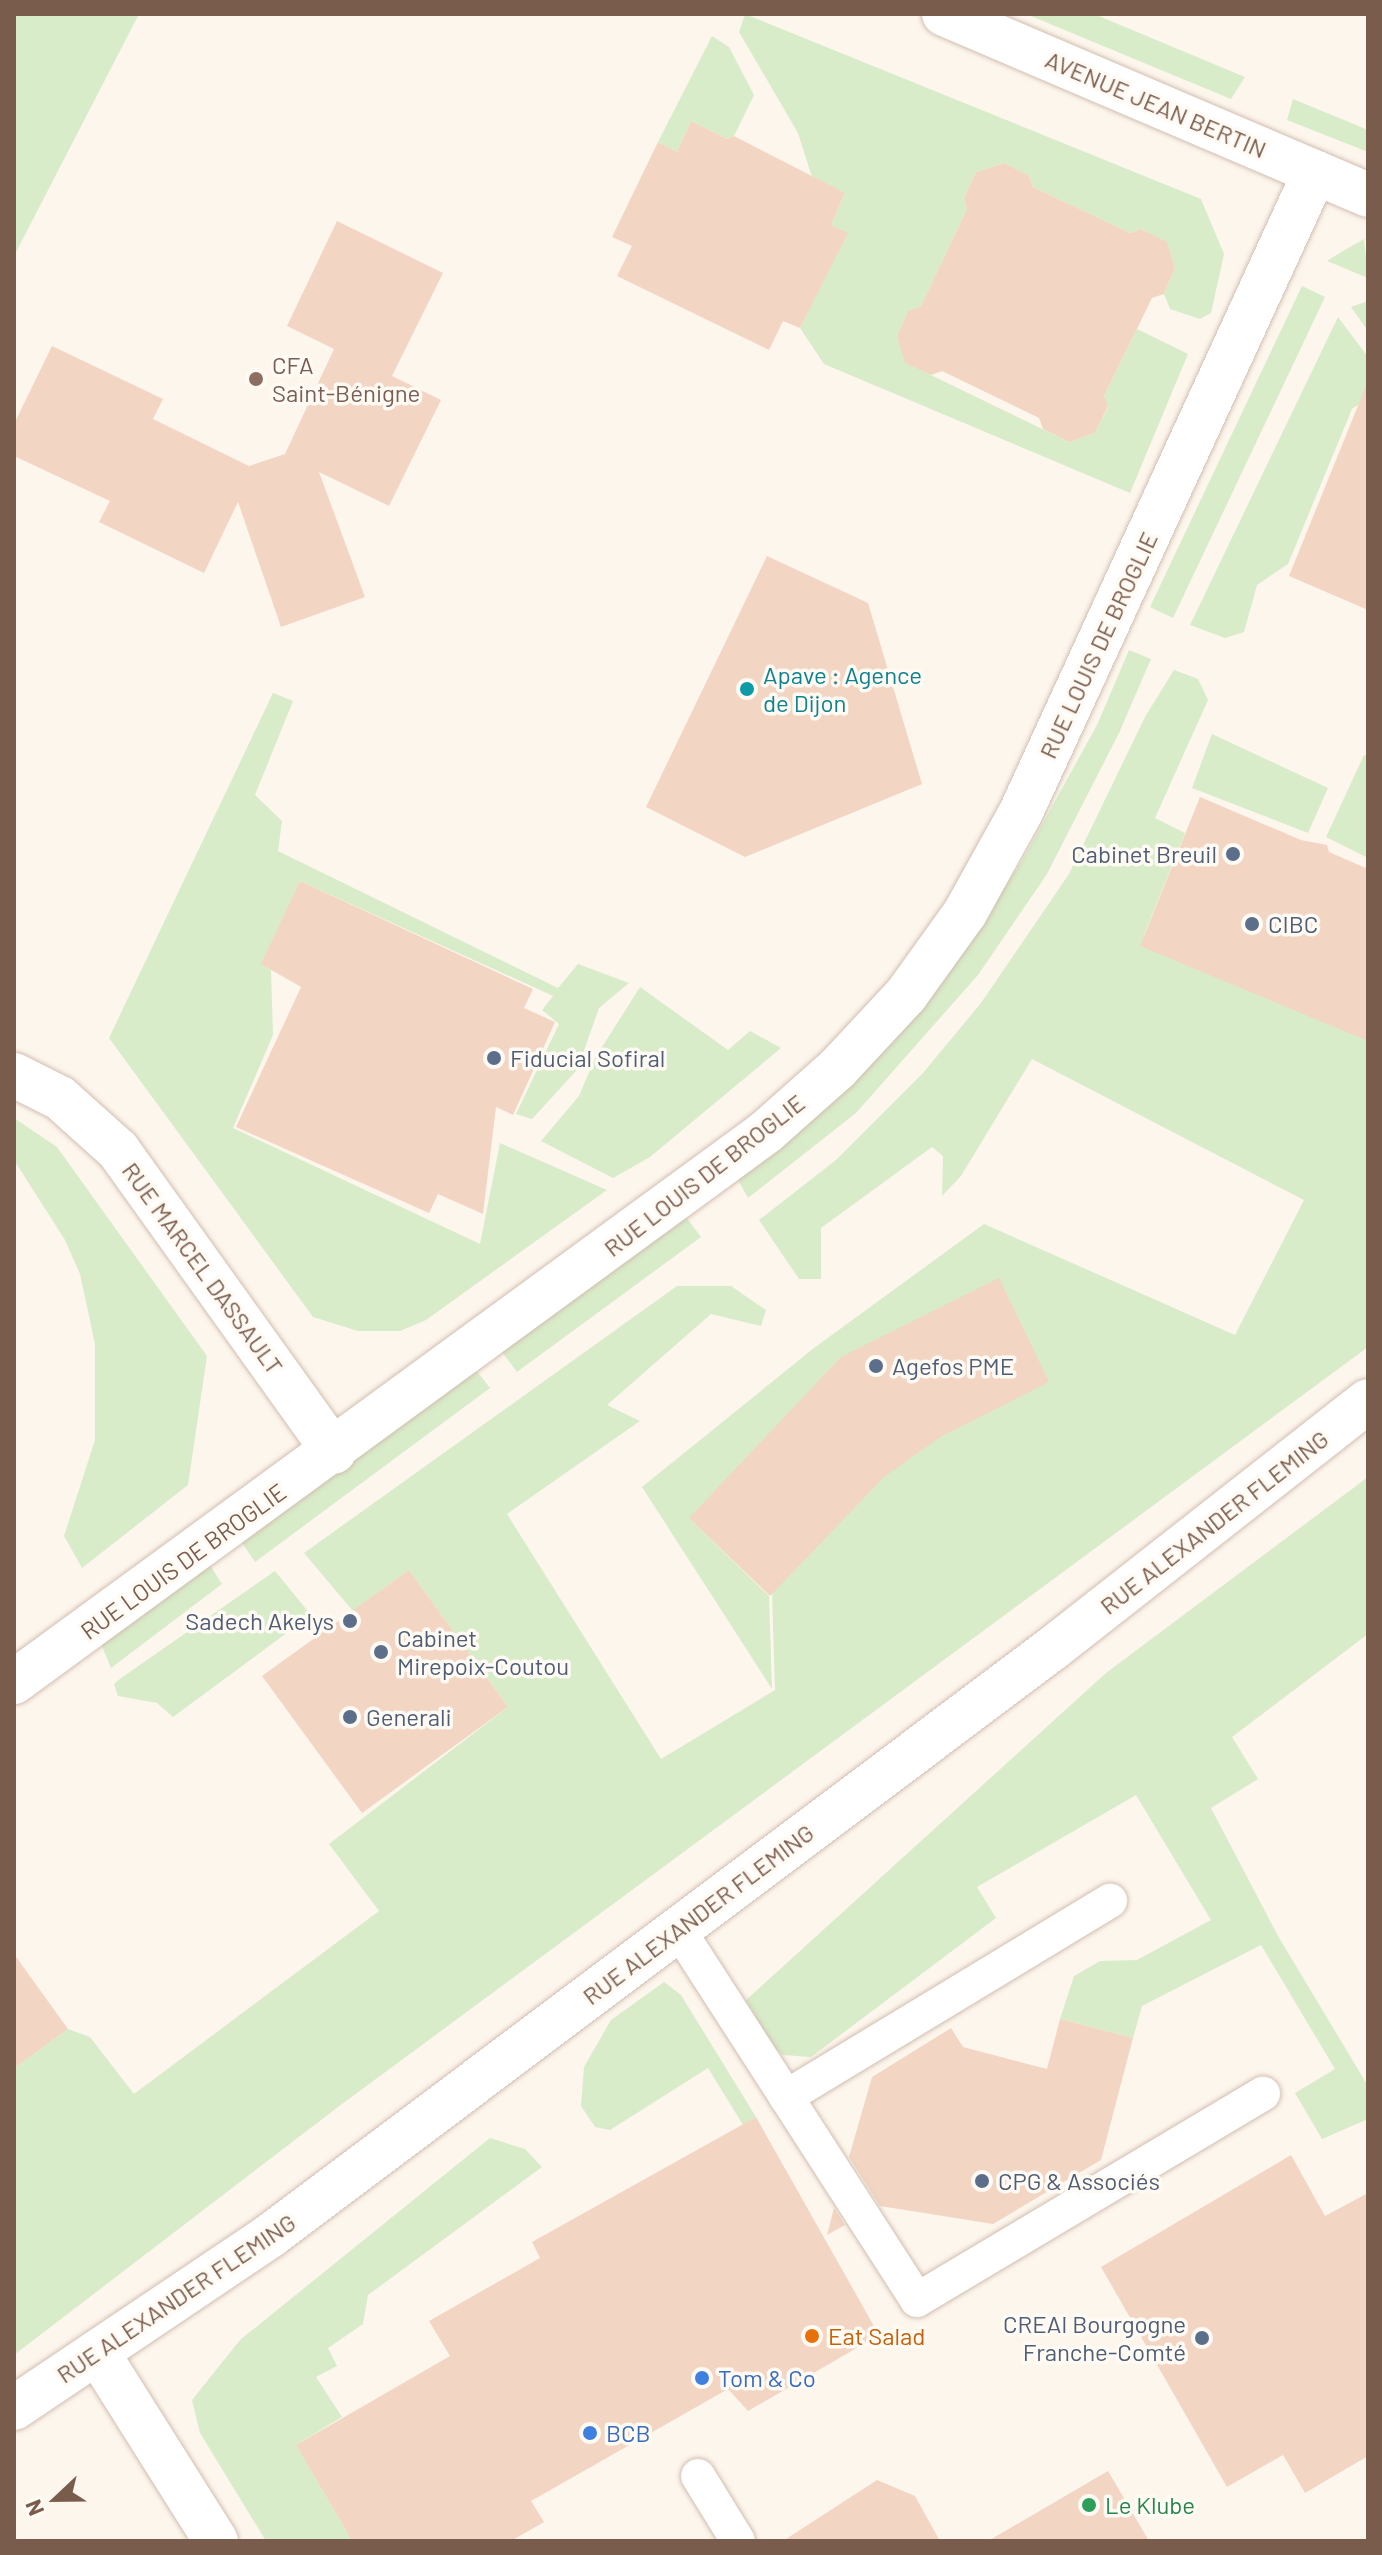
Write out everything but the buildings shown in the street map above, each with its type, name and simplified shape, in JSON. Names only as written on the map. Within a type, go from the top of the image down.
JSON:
[{"type":"street","name":"AVENUE JEAN BERTIN","points":[[944,14],[1368,195]]},
{"type":"street","name":"RUE LOUIS DE BROGLIE","points":[[14,1682],[334,1452],[766,1132],[838,1068],[906,995],[965,913],[1021,812],[1315,172]]},
{"type":"street","name":"RUE MARCEL DASSAULT","points":[[14,1075],[60,1098],[128,1162],[334,1452]]},
{"type":"street","name":"RUE ALEXANDER FLEMING","points":[[14,2408],[271,2235],[1053,1648],[1368,1401]]},
{"type":"street","points":[[97,2352],[216,2541]]},
{"type":"lane","points":[[786,2097],[1110,1901]]},
{"type":"lane","points":[[678,1929],[917,2300],[1263,2094]]},
{"type":"lane","points":[[698,2476],[738,2541]]},
{"type":"green space","points":[[14,14],[139,14],[14,256]]},
{"type":"green space","points":[[745,14],[1201,199],[1224,254],[1211,313],[1200,319],[1170,309],[1164,294],[1175,268],[1166,242],[1141,229],[1130,233],[1033,187],[1029,176],[1004,163],[976,172],[964,198],[967,209],[921,306],[908,311],[897,336],[906,363],[1069,442],[1095,433],[1108,407],[1104,396],[1137,329],[1188,354],[1130,493],[824,364],[800,328],[847,233],[831,225],[845,193],[812,177],[798,133],[739,32]]},
{"type":"green space","points":[[1026,14],[1094,14],[1245,77],[1231,99]]},
{"type":"green space","points":[[712,36],[729,47],[754,95],[734,136],[727,139],[691,121],[677,152],[658,142]]},
{"type":"green space","points":[[1293,99],[1368,130],[1368,152],[1287,120]]},
{"type":"green space","points":[[1364,239],[1368,278],[1327,261],[1343,251]]},
{"type":"green space","points":[[1302,286],[1325,297],[1173,618],[1150,607]]},
{"type":"green space","points":[[1368,301],[1368,331],[1351,307]]},
{"type":"green space","points":[[1338,317],[1368,357],[1368,398],[1352,409],[1288,564],[1257,585],[1244,632],[1225,638],[1190,625]]},
{"type":"green space","points":[[1129,650],[1151,659],[1119,733],[1047,874],[978,975],[856,1113],[748,1198],[737,1178],[956,960],[1022,861],[1097,725]]},
{"type":"green space","points":[[1174,670],[1198,679],[1208,700],[1155,818],[1185,833],[1144,935],[1149,949],[1368,1035],[1368,1347],[338,2107],[14,2355],[14,2068],[68,2029],[90,2037],[134,2094],[379,1911],[329,1844],[508,1707],[409,1570],[353,1611],[304,1553],[677,1286],[731,1286],[766,1310],[761,1326],[711,1314],[607,1405],[640,1421],[507,1514],[661,1759],[775,1690],[772,1593],[689,1518],[769,1596],[772,1689],[642,1487],[814,1348],[984,1224],[1235,1335],[1304,1200],[1032,1059],[961,1176],[942,1196],[943,1156],[932,1147],[821,1228],[821,1279],[799,1279],[759,1220],[836,1160],[923,1073],[981,1003],[1069,874],[1145,717]]},
{"type":"green space","points":[[273,693],[293,701],[255,795],[282,821],[278,851],[558,988],[578,964],[629,983],[599,1008],[577,1070],[532,1119],[516,1114],[559,1024],[542,1010],[553,996],[300,881],[262,964],[271,970],[273,1035],[233,1128],[480,1244],[500,1143],[607,1190],[426,1320],[400,1331],[358,1331],[313,1317],[109,1038]]},
{"type":"green space","points":[[1212,734],[1328,788],[1308,833],[1192,788]]},
{"type":"green space","points":[[1364,755],[1368,756],[1368,858],[1326,837]]},
{"type":"green space","points":[[640,987],[728,1050],[750,1031],[781,1048],[650,1157],[613,1178],[541,1141],[579,1096],[595,1058]]},
{"type":"green space","points":[[14,1118],[57,1147],[207,1356],[188,1485],[82,1568],[64,1536],[95,1440],[95,1344],[80,1274],[65,1240],[14,1160]]},
{"type":"green space","points":[[686,1217],[701,1237],[517,1372],[502,1352]]},
{"type":"green space","points":[[476,1370],[490,1388],[255,1562],[241,1541]]},
{"type":"green space","points":[[1368,1477],[1368,1634],[1232,1737],[1258,1779],[1211,1808],[1278,1936],[1368,2086],[1368,2119],[1322,2139],[1295,2093],[1335,2069],[1261,1945],[1142,2006],[1133,2038],[1060,2019],[1074,1976],[1100,1961],[1137,1960],[1211,1920],[1136,1795],[977,1887],[996,1918],[811,2057],[783,2055],[773,2046],[746,2000],[1106,1673]]},
{"type":"green space","points":[[210,1565],[222,1584],[111,1668],[101,1644]]},
{"type":"green space","points":[[275,1571],[311,1615],[173,1717],[157,1703],[118,1696],[114,1684],[121,1678]]},
{"type":"green space","points":[[664,1982],[681,1995],[756,2117],[743,2125],[708,2068],[610,2130],[595,2127],[581,2106],[584,2067],[611,2020]]},
{"type":"green space","points":[[490,2138],[525,2149],[542,2167],[368,2295],[363,2324],[328,2348],[337,2366],[316,2377],[342,2417],[296,2445],[352,2541],[266,2541],[200,2433],[192,2400],[240,2340]]},
{"type":"place","name":"CFA Saint-Bénigne","points":[[256,379]]},
{"type":"place","name":"Apave : Agence de Dijon","points":[[747,689]]},
{"type":"place","name":"Cabinet Breuil","points":[[1233,854]]},
{"type":"place","name":"CIBC","points":[[1252,924]]},
{"type":"place","name":"Fiducial Sofiral","points":[[494,1058]]},
{"type":"place","name":"Agefos PME","points":[[876,1366]]},
{"type":"place","name":"Sadech Akelys","points":[[350,1621]]},
{"type":"place","name":"Cabinet Mirepoix-Coutou","points":[[381,1652]]},
{"type":"place","name":"Generali","points":[[350,1717]]},
{"type":"place","name":"CPG & Associés","points":[[982,2181]]},
{"type":"place","name":"Eat Salad","points":[[812,2336]]},
{"type":"place","name":"CREAI Bourgogne Franche-Comté","points":[[1202,2338]]},
{"type":"place","name":"Tom & Co","points":[[702,2378]]},
{"type":"place","name":"BCB","points":[[590,2433]]},
{"type":"place","name":"Le Klube","points":[[1089,2505]]}]
